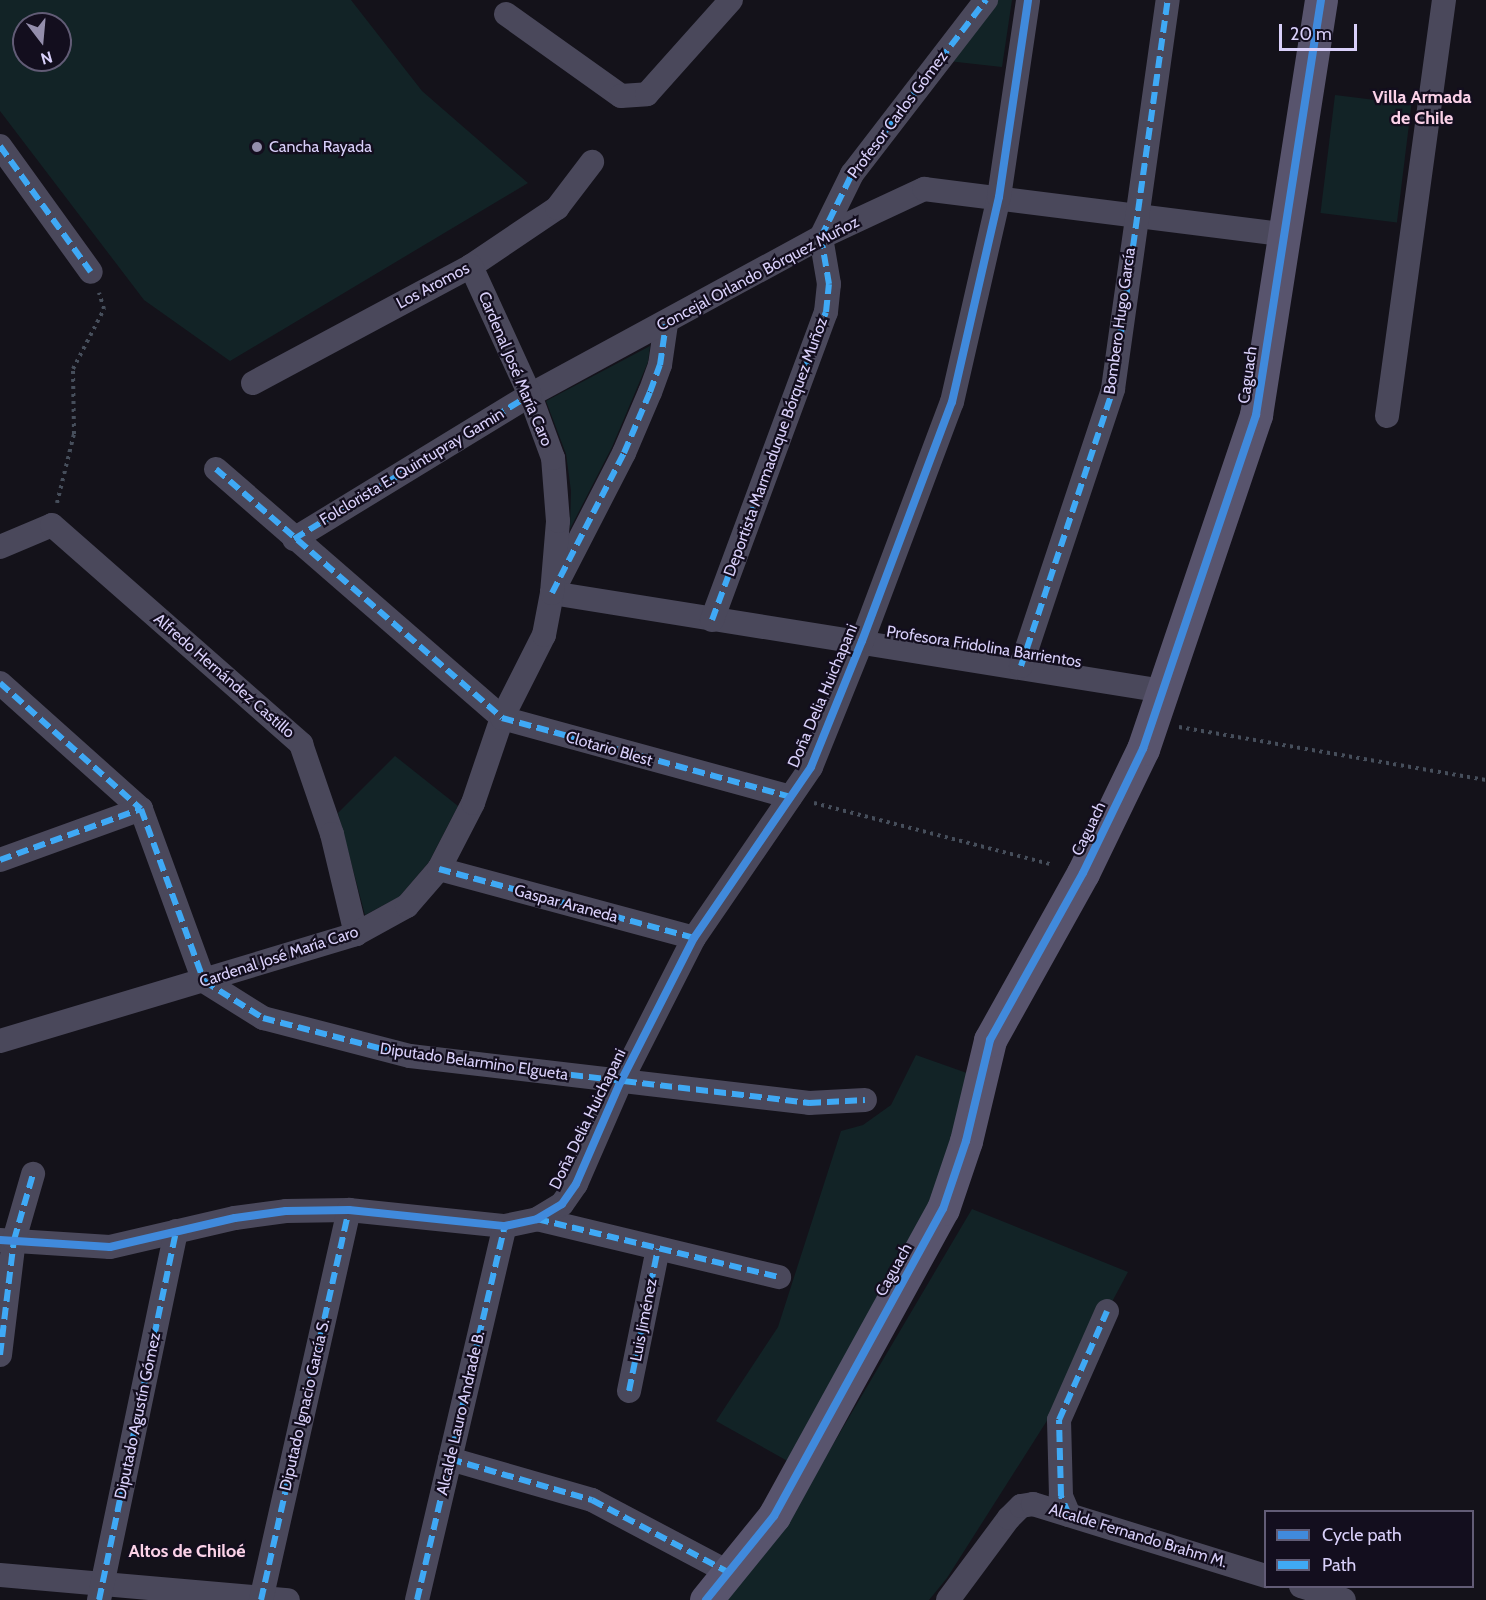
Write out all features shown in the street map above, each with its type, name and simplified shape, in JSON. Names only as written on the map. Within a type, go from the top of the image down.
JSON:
[{"type":"street","points":[[506,14],[621,96],[647,94],[731,0]]},
{"type":"street","name":"Profesor Carlos Gómez","points":[[821,237],[852,174],[986,0]]},
{"type":"street","name":"Doña Delia Huichapani","points":[[537,1219],[562,1204],[576,1184],[620,1083],[693,938],[811,767],[862,641],[952,402],[999,197],[1028,0]]},
{"type":"street","name":"Bombero Hugo García","points":[[1021,666],[1113,389],[1135,217],[1168,0]]},
{"type":"street","name":"Caguach","points":[[706,1600],[774,1516],[943,1209],[966,1141],[990,1040],[1083,873],[1152,723],[1256,415],[1282,234],[1321,0]]},
{"type":"street","points":[[1387,416],[1444,0]]},
{"type":"street","points":[[0,146],[91,272]]},
{"type":"street","name":"Los Aromos","points":[[253,383],[471,266],[557,208],[592,162]]},
{"type":"street","name":"Concejal Orlando Bórquez Muñoz","points":[[530,394],[666,324],[821,237],[924,189],[1282,234]]},
{"type":"street","name":"Deportista Marmaduque Bórquez Muñoz","points":[[712,620],[826,312],[829,284],[821,237]]},
{"type":"street","name":"Cardenal José María Caro","points":[[0,1041],[356,934],[407,906],[439,869],[473,803],[502,718],[544,635],[552,593],[559,492],[553,458],[530,394],[471,266]]},
{"type":"street","points":[[552,593],[624,453],[650,392],[660,365],[666,324]]},
{"type":"street","name":"Folclorista E. Quintupray Gamin","points":[[294,539],[530,394]]},
{"type":"street","name":"Clotario Blest","points":[[216,469],[502,718],[790,797]]},
{"type":"street","points":[[0,546],[52,525]]},
{"type":"street","name":"Alfredo Hernández Castillo","points":[[52,525],[301,744],[332,834],[356,934]]},
{"type":"street","name":"Profesora Fridolina Barrientos","points":[[552,593],[712,620],[1021,666],[1163,691]]},
{"type":"street","points":[[0,683],[141,809],[204,981]]},
{"type":"street","points":[[0,860],[141,809]]},
{"type":"street","name":"Gaspar Araneda","points":[[439,869],[693,938]]},
{"type":"street","name":"Diputado Belarmino Elgueta","points":[[204,981],[263,1018],[328,1038],[410,1056],[620,1083],[809,1103],[865,1100]]},
{"type":"street","points":[[0,1355],[7,1240],[33,1174]]},
{"type":"street","points":[[7,1240],[110,1247],[176,1231],[286,1211],[349,1210],[505,1226],[537,1219],[779,1277]]},
{"type":"street","name":"Diputado Ignacio García S.","points":[[261,1599],[349,1210]]},
{"type":"street","name":"Alcalde Lauro Andrade B.","points":[[417,1600],[505,1226]]},
{"type":"street","name":"Diputado Agustín Gómez","points":[[101,1593],[176,1231]]},
{"type":"street","name":"Luis Jiménez","points":[[629,1391],[658,1249]]},
{"type":"street","points":[[1069,1515],[1061,1496],[1059,1420],[1107,1311]]},
{"type":"street","points":[[450,1459],[592,1500],[728,1572]]},
{"type":"street","name":"Alcalde Fernando Brahm M.","points":[[948,1600],[1021,1506],[1033,1504],[1264,1575]]},
{"type":"street","points":[[0,1575],[101,1593],[288,1600]]},
{"type":"street","points":[[1303,1588],[1344,1600]]},
{"type":"path","points":[[52,525],[74,434],[73,369],[104,309],[91,272]]},
{"type":"path","points":[[1152,723],[1486,780]]},
{"type":"path","points":[[790,797],[1083,873]]},
{"type":"shaded area","name":"Cancha Rayada","points":[[0,0],[351,0],[422,91],[528,183],[230,361],[144,300],[0,111]]},
{"type":"shaded area","points":[[994,0],[1012,0],[1002,67],[948,61]]},
{"type":"shaded area","points":[[1335,95],[1411,104],[1397,222],[1320,213]]},
{"type":"shaded area","points":[[650,346],[648,362],[612,447],[570,529],[571,491],[566,454],[546,401]]},
{"type":"shaded area","points":[[395,756],[458,806],[429,862],[399,897],[365,915],[338,813]]},
{"type":"shaded area","points":[[916,1055],[981,1078],[966,1141],[800,1468],[716,1421],[778,1327],[841,1131],[863,1125],[891,1105]]},
{"type":"shaded area","points":[[972,1209],[1128,1272],[1055,1408],[947,1578],[929,1600],[725,1600],[796,1507]]},
{"type":"marked path","points":[[712,620],[826,312],[829,284],[821,237],[852,174],[986,0]]},
{"type":"marked path","points":[[1021,666],[1113,389],[1168,0]]},
{"type":"marked path","points":[[0,146],[91,272]]},
{"type":"marked path","points":[[552,593],[624,453],[650,392],[660,365],[666,324]]},
{"type":"marked path","points":[[294,539],[530,395]]},
{"type":"marked path","points":[[216,469],[502,718],[790,797]]},
{"type":"marked path","points":[[0,683],[141,809],[204,981],[263,1018],[410,1056],[809,1103],[865,1100]]},
{"type":"marked path","points":[[0,860],[141,809]]},
{"type":"marked path","points":[[439,869],[694,938]]},
{"type":"marked path","points":[[0,1355],[14,1240],[33,1174]]},
{"type":"marked path","points":[[261,1600],[349,1210]]},
{"type":"marked path","points":[[537,1219],[779,1277]]},
{"type":"marked path","points":[[417,1600],[505,1226]]},
{"type":"marked path","points":[[99,1600],[176,1231]]},
{"type":"marked path","points":[[629,1391],[658,1249]]},
{"type":"marked path","points":[[1069,1515],[1061,1496],[1059,1420],[1107,1311]]},
{"type":"marked path","points":[[450,1459],[592,1500],[728,1572]]},
{"type":"cycle path","points":[[0,1240],[110,1247],[235,1218],[286,1211],[349,1210],[505,1226],[537,1219],[562,1204],[576,1184],[620,1083],[694,938],[811,767],[862,641],[952,402],[999,197],[1028,0]]},
{"type":"cycle path","points":[[706,1600],[774,1516],[943,1209],[966,1141],[990,1040],[1083,873],[1143,749],[1256,415],[1321,0]]},
{"type":"place","name":"Cancha Rayada","points":[[257,147]]},
{"type":"district","name":"Villa Armada de Chile","points":[[1422,108]]},
{"type":"district","name":"Altos de Chiloé","points":[[187,1551]]}]
